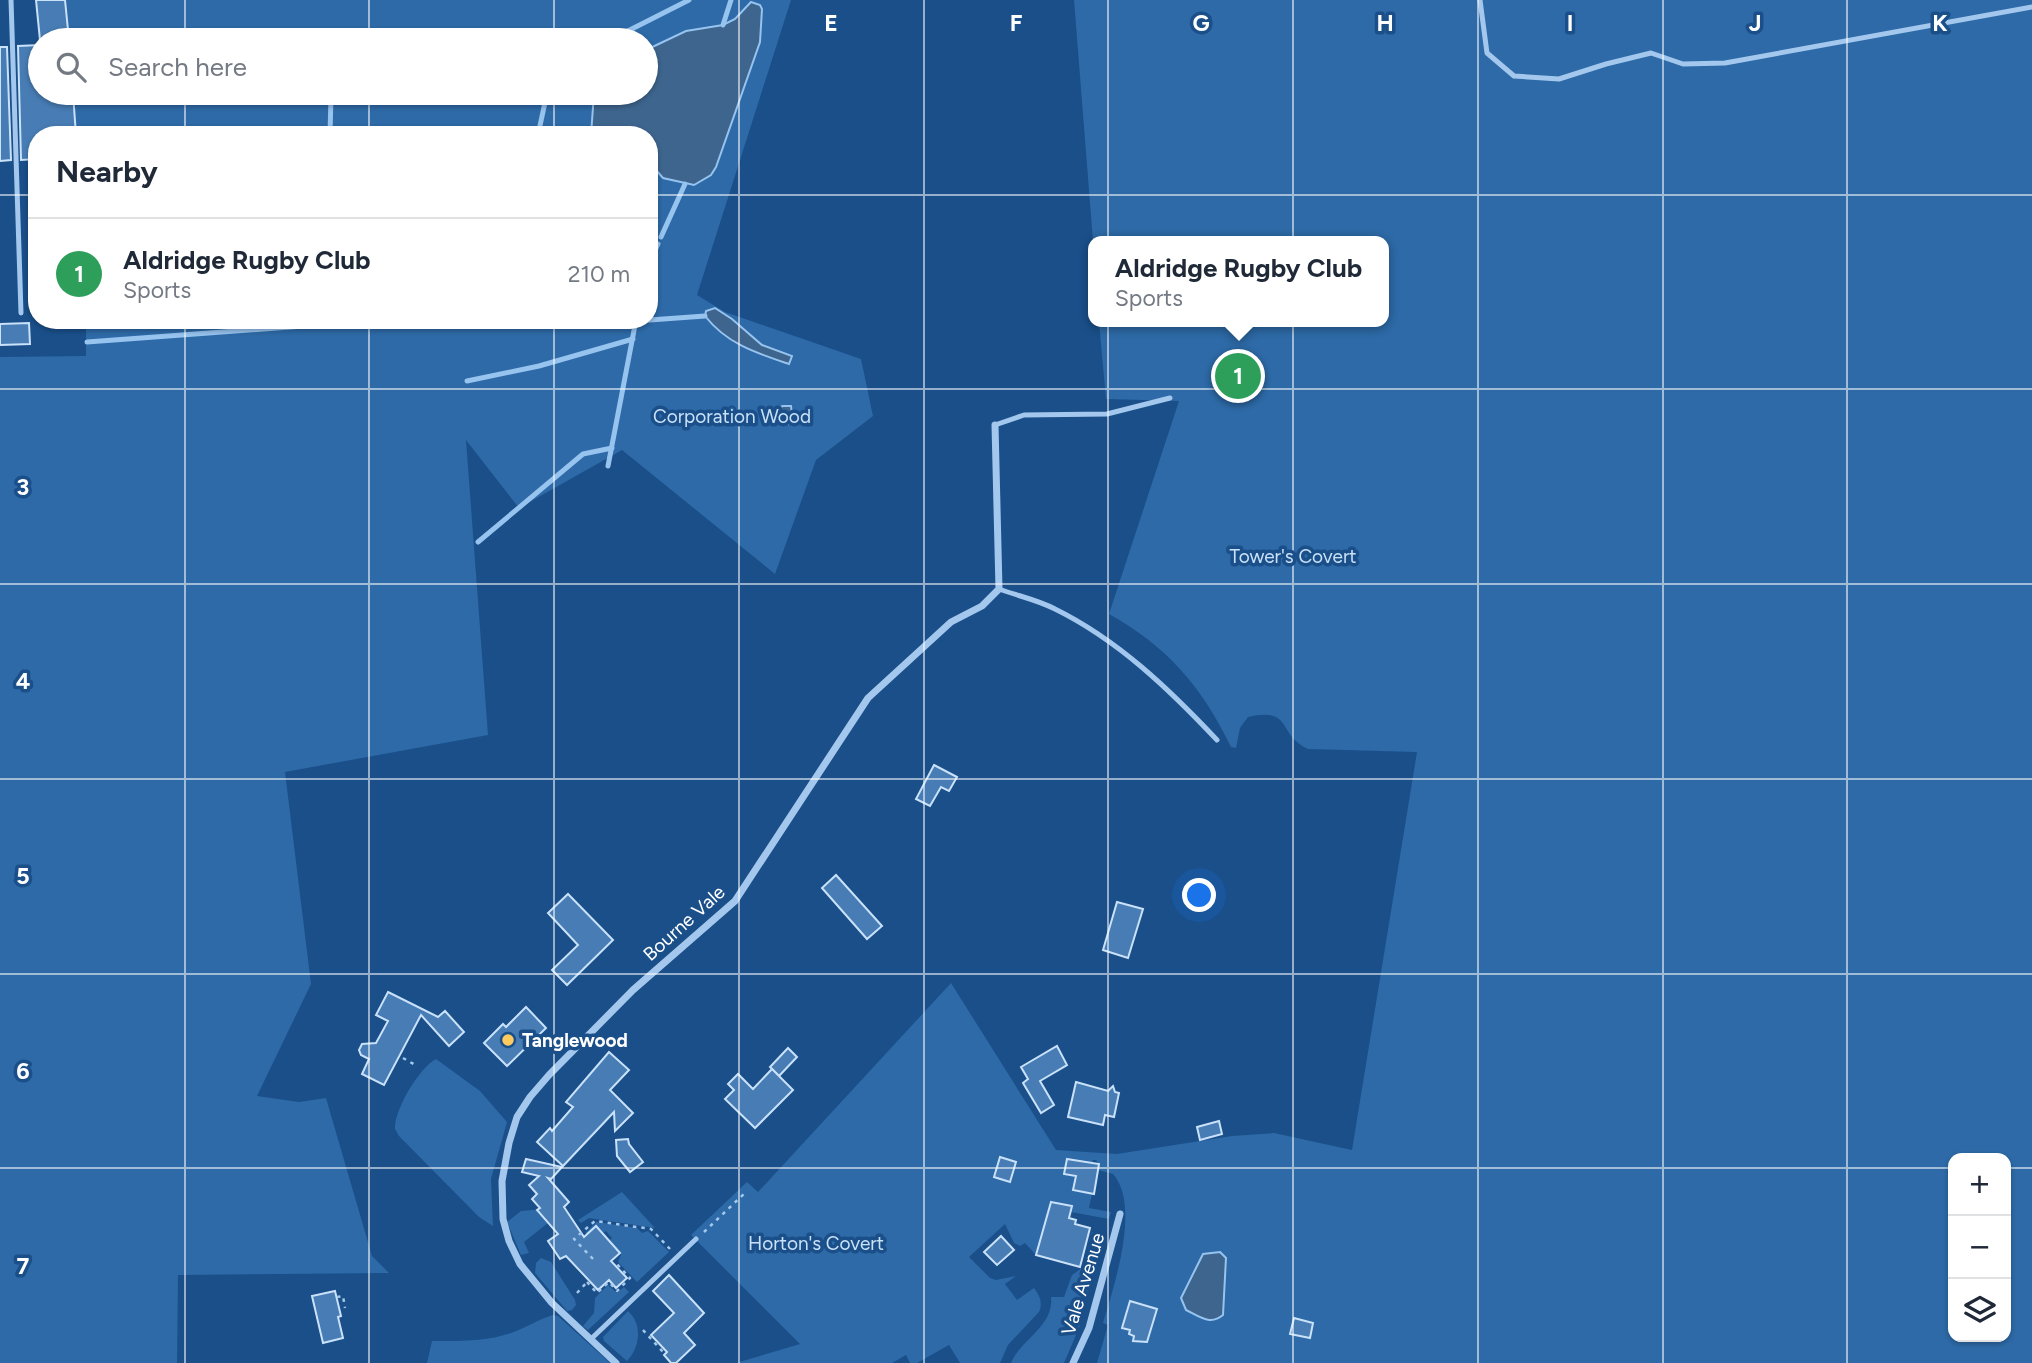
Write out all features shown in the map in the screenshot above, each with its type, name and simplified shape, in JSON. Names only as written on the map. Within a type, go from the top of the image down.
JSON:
[{"type":"street","points":[[995,425],[999,589]]},
{"type":"street","name":"Bourne Vale","points":[[616,1363],[552,1303],[520,1264],[509,1241],[503,1219],[502,1181],[506,1154],[517,1117],[549,1074],[633,990],[735,901],[868,698],[951,622],[982,606],[999,589]]},
{"type":"street","name":"Vale Avenue","points":[[1073,1363],[1089,1328],[1120,1214]]},
{"type":"lane","points":[[11,0],[21,313]]},
{"type":"lane","points":[[1480,0],[1487,53],[1514,76],[1559,79],[1651,53],[1683,64],[1725,63],[2032,7]]},
{"type":"lane","points":[[995,425],[1024,415],[1107,414],[1170,398]]},
{"type":"lane","points":[[999,589],[1054,608],[1093,630],[1133,659],[1217,740]]},
{"type":"lane","points":[[591,1339],[696,1239]]},
{"type":"path","points":[[403,1058],[417,1066]]},
{"type":"path","points":[[696,1239],[746,1192]]},
{"type":"path","points":[[593,1259],[574,1239],[595,1221],[651,1229],[672,1251]]},
{"type":"path","points":[[577,1293],[588,1281],[597,1293],[609,1282],[617,1291],[630,1279],[614,1261]]},
{"type":"path","points":[[337,1297],[342,1296],[345,1308]]},
{"type":"path","points":[[643,1331],[663,1352],[665,1350]]},
{"type":"green space","name":"Corporation Wood","points":[[65,0],[791,0],[697,295],[725,312],[861,359],[873,416],[816,460],[775,574],[622,450],[519,508],[466,440],[488,735],[285,772],[311,984],[257,1096],[299,1102],[326,1098],[372,1256],[389,1273],[178,1275],[177,1363],[0,1363],[0,357],[86,356],[86,329],[658,329],[658,126],[75,126],[74,105],[658,105],[658,28],[68,28]]},
{"type":"green space","points":[[1074,0],[2032,0],[2032,1363],[1097,1363],[1108,1325],[1103,1323],[1123,1247],[1125,1206],[1121,1188],[1113,1174],[1098,1170],[1096,1160],[1092,1163],[1067,1159],[1065,1174],[1076,1177],[1073,1190],[1092,1194],[1089,1208],[1111,1212],[1109,1219],[1049,1208],[1036,1255],[1025,1243],[1020,1246],[1014,1243],[1005,1224],[969,1257],[990,1278],[996,1280],[1016,1276],[1005,1284],[1017,1300],[1034,1288],[1040,1300],[1039,1312],[1008,1345],[1000,1363],[960,1363],[949,1345],[917,1363],[910,1363],[906,1355],[892,1363],[736,1363],[800,1344],[691,1235],[747,1182],[758,1192],[951,983],[1056,1150],[1117,1154],[1232,1136],[1274,1133],[1352,1150],[1417,752],[1308,749],[1298,743],[1279,719],[1262,715],[1248,717],[1240,728],[1236,748],[1231,747],[1208,706],[1181,670],[1149,640],[1109,614],[1179,401],[1106,399],[1099,327],[1389,327],[1389,236],[1093,236]],"holes":[[[1205,1253],[1217,1253],[1222,1317],[1203,1318],[1186,1310]]]},
{"type":"green space","points":[[436,1059],[480,1091],[507,1122],[491,1179],[493,1226],[479,1217],[395,1129],[399,1111],[409,1090],[422,1071]]},
{"type":"green space","points":[[622,1192],[655,1228],[589,1218],[581,1223],[578,1220]]},
{"type":"green space","points":[[537,1210],[548,1223],[524,1242],[529,1253],[521,1255],[507,1222],[521,1211]]},
{"type":"green space","points":[[597,1222],[637,1228],[642,1233],[648,1231],[669,1252],[637,1282],[618,1262],[621,1255],[609,1241],[612,1238],[606,1231],[585,1233]]},
{"type":"green space","points":[[1092,1232],[1102,1234],[1079,1328],[1064,1363],[1011,1363],[1047,1316],[1051,1297],[1064,1297],[1072,1275],[1082,1268]]},
{"type":"green space","points":[[541,1258],[551,1262],[575,1300],[576,1305],[572,1310],[567,1311],[535,1273],[536,1263]]},
{"type":"green space","points":[[608,1285],[617,1293],[624,1287],[629,1292],[588,1330],[583,1326],[594,1313],[595,1298]]},
{"type":"green space","points":[[628,1311],[636,1323],[638,1336],[635,1349],[627,1361],[604,1341],[603,1337]]},
{"type":"green space","points":[[553,1315],[558,1316],[610,1363],[427,1363],[432,1341],[492,1338]]},
{"type":"shaded area","points":[[751,2],[760,5],[762,9],[760,42],[711,175],[694,185],[663,178],[658,172],[658,126],[592,126],[593,105],[658,105],[658,44],[686,31],[723,25],[735,19]]},
{"type":"shaded area","points":[[715,308],[762,345],[792,356],[789,364],[754,351],[723,334],[705,316],[706,311]]},
{"type":"shaded area","points":[[783,406],[791,406],[792,415],[788,424],[774,421],[775,411]]},
{"type":"shaded area","points":[[1220,1252],[1226,1258],[1223,1315],[1209,1320],[1186,1310],[1181,1298],[1203,1254]]},
{"type":"building","points":[[36,0],[65,0],[68,28],[39,28]]},
{"type":"building","points":[[18,46],[28,46],[28,105],[74,105],[75,126],[28,126],[28,160],[21,160]]},
{"type":"building","points":[[0,47],[7,47],[11,160],[0,161]]},
{"type":"building","points":[[28,323],[30,344],[0,345],[0,324]]},
{"type":"building","points":[[934,765],[957,777],[949,791],[941,787],[930,806],[916,799]]},
{"type":"building","points":[[836,875],[882,926],[867,939],[822,888]]},
{"type":"building","points":[[568,894],[613,940],[567,985],[552,970],[578,945],[548,913]]},
{"type":"building","points":[[1117,902],[1143,909],[1128,958],[1103,950]]},
{"type":"building","points":[[388,992],[438,1017],[445,1011],[464,1032],[449,1046],[421,1015],[384,1085],[362,1074],[369,1059],[361,1055],[359,1050],[362,1044],[376,1043],[388,1021],[376,1015]]},
{"type":"building","name":"Tanglewood","points":[[526,1007],[546,1028],[507,1066],[484,1043],[503,1024],[506,1027]]},
{"type":"building","points":[[1057,1046],[1067,1065],[1040,1081],[1054,1105],[1041,1113],[1023,1083],[1028,1079],[1021,1067]]},
{"type":"building","points":[[788,1048],[797,1057],[779,1076],[770,1067]]},
{"type":"building","points":[[609,1052],[629,1070],[610,1090],[633,1113],[615,1131],[614,1112],[563,1166],[537,1142],[550,1128],[552,1131],[573,1107],[566,1102]]},
{"type":"building","points":[[772,1069],[793,1090],[755,1128],[725,1099],[734,1090],[728,1084],[738,1074],[753,1089]]},
{"type":"building","points":[[1076,1082],[1108,1091],[1113,1086],[1115,1092],[1119,1093],[1114,1117],[1105,1115],[1103,1125],[1068,1117]]},
{"type":"building","points":[[1219,1121],[1222,1134],[1200,1140],[1197,1127]]},
{"type":"building","points":[[628,1139],[643,1162],[630,1172],[617,1156],[616,1140]]},
{"type":"building","points":[[1000,1157],[1016,1162],[1010,1182],[994,1177]]},
{"type":"building","points":[[526,1159],[562,1167],[551,1179],[548,1178],[569,1202],[564,1207],[584,1237],[596,1226],[620,1253],[611,1261],[627,1278],[616,1288],[609,1280],[598,1290],[566,1256],[560,1259],[548,1241],[558,1234],[537,1210],[540,1208],[532,1199],[537,1194],[529,1185],[539,1176],[522,1172]]},
{"type":"building","points":[[1067,1159],[1099,1164],[1094,1194],[1073,1190],[1076,1176],[1064,1174]]},
{"type":"building","points":[[1051,1202],[1072,1206],[1069,1218],[1076,1220],[1075,1224],[1090,1228],[1080,1267],[1036,1255]]},
{"type":"building","points":[[1001,1236],[1014,1250],[997,1265],[984,1252]]},
{"type":"building","points":[[669,1275],[704,1313],[684,1333],[695,1345],[676,1363],[671,1363],[664,1355],[667,1352],[651,1335],[674,1313],[653,1291]]},
{"type":"building","points":[[335,1291],[343,1338],[323,1343],[312,1296]]},
{"type":"building","points":[[1130,1301],[1157,1309],[1147,1342],[1133,1341],[1134,1336],[1129,1334],[1130,1330],[1122,1328]]},
{"type":"building","points":[[1294,1318],[1313,1323],[1310,1338],[1290,1334]]},
{"type":"waterway","points":[[634,28],[689,0]]},
{"type":"waterway","points":[[723,25],[731,0]]},
{"type":"waterway","points":[[330,126],[331,105]]},
{"type":"waterway","points":[[540,126],[544,105]]},
{"type":"waterway","points":[[661,237],[685,184]]},
{"type":"waterway","points":[[658,319],[705,316]]},
{"type":"waterway","points":[[87,342],[263,329]]},
{"type":"waterway","points":[[608,466],[634,329]]},
{"type":"waterway","points":[[467,381],[539,366],[633,339]]},
{"type":"waterway","points":[[478,542],[583,454],[612,448]]},
{"type":"place","name":"Aldridge Rugby Club","points":[[1238,376]]},
{"type":"place","name":"Tanglewood","points":[[508,1040]]},
{"type":"park label","name":"Tower's Covert","points":[[1293,556]]},
{"type":"park label","name":"Horton's Covert","points":[[816,1243]]}]
